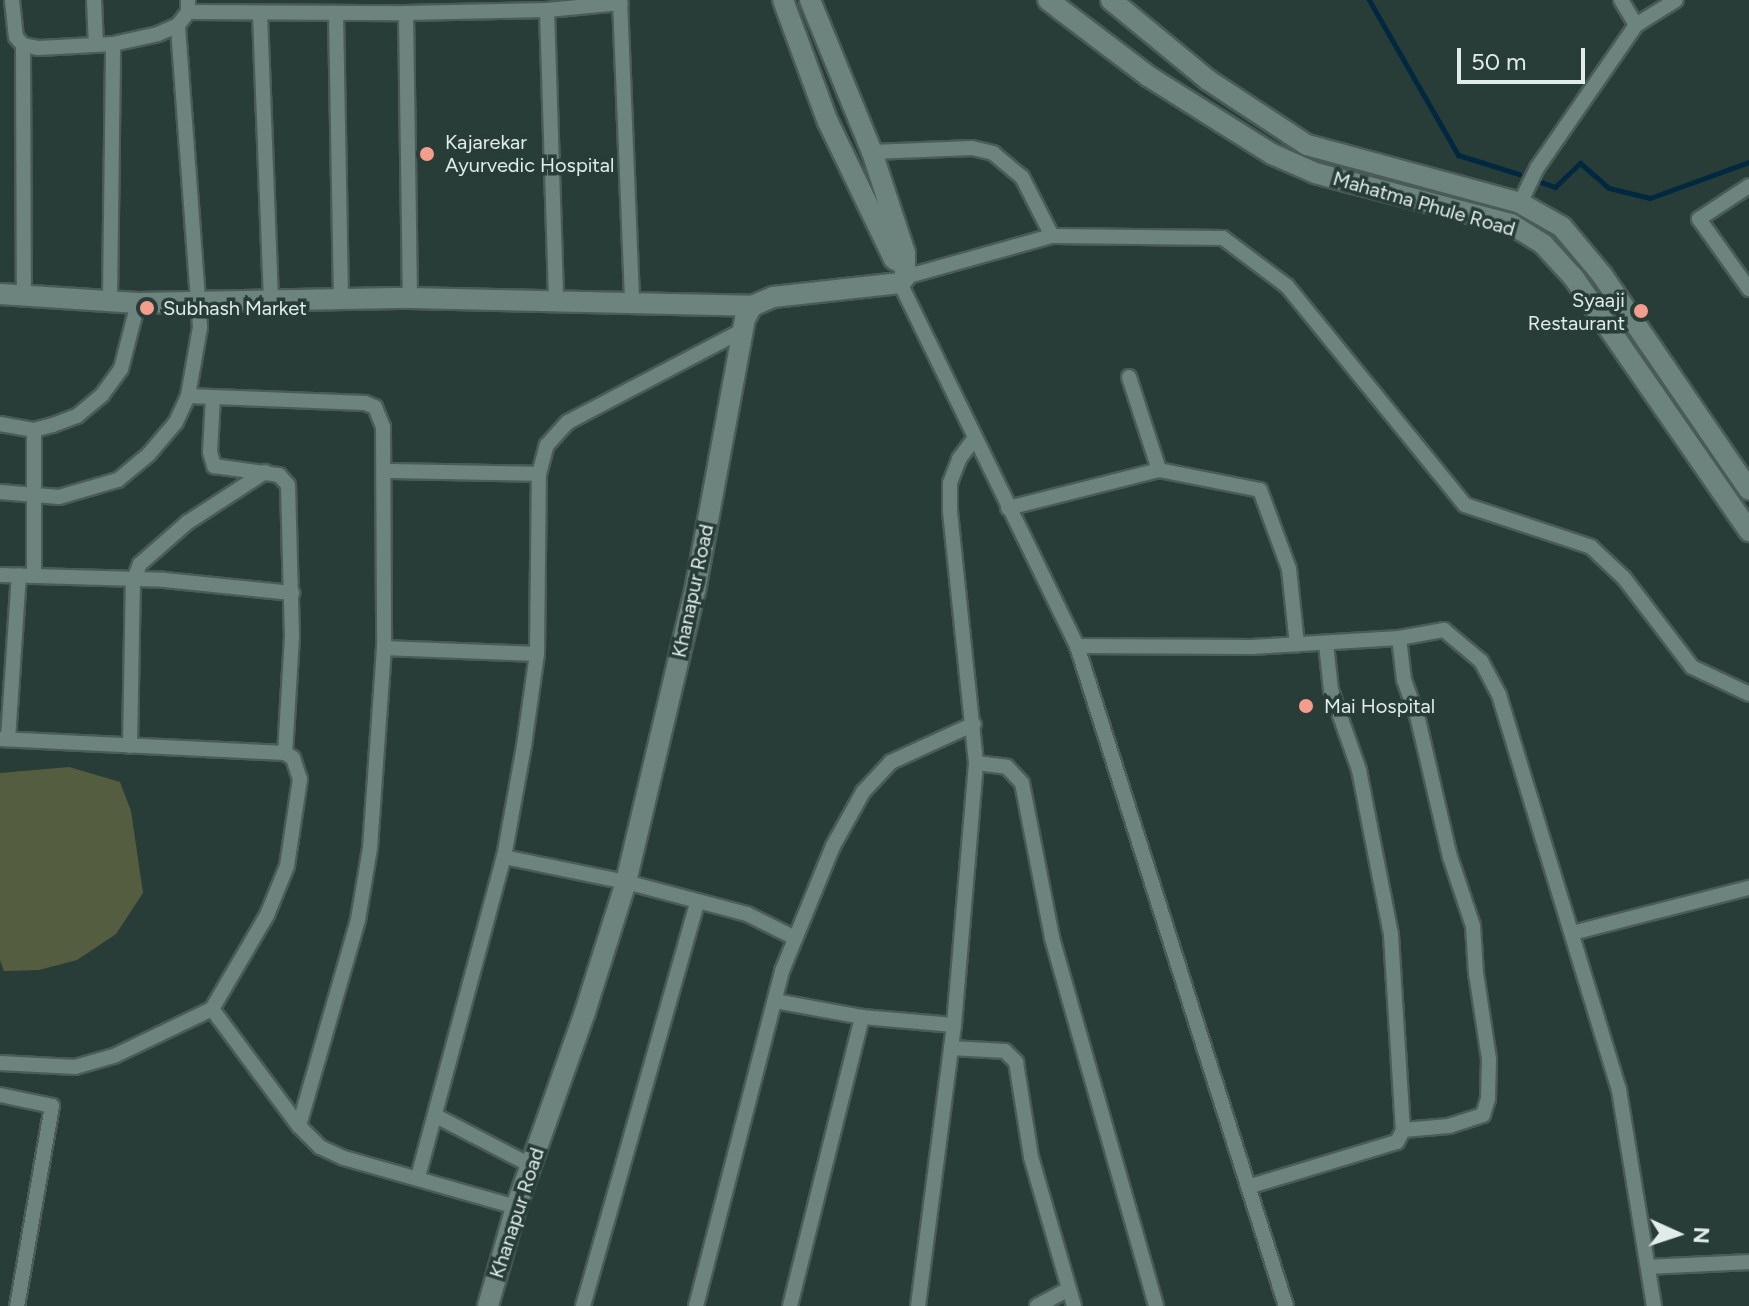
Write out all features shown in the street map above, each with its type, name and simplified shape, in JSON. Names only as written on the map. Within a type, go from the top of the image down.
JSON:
[{"type":"main road","points":[[783,0],[828,122],[903,275]]},
{"type":"main road","points":[[810,0],[872,152],[905,253],[903,275]]},
{"type":"main road","name":"Mahatma Phule Road","points":[[1048,0],[1148,76],[1272,154],[1315,173],[1511,224],[1543,244],[1574,278],[1749,531]]},
{"type":"main road","name":"Mahatma Phule Road","points":[[1111,0],[1208,80],[1307,145],[1520,203],[1562,227],[1584,250],[1749,490]]},
{"type":"main road","points":[[0,294],[198,304],[271,298],[410,298],[752,306],[773,297],[903,275]]},
{"type":"main road","name":"Khanapur Road","points":[[488,1306],[516,1207],[626,882],[695,591],[741,331],[752,306]]},
{"type":"street","points":[[12,0],[19,41],[24,294]]},
{"type":"street","points":[[94,0],[96,45]]},
{"type":"street","points":[[1621,0],[1636,25]]},
{"type":"street","points":[[1520,203],[1537,168],[1636,25],[1676,0]]},
{"type":"street","points":[[0,492],[37,497],[79,494],[118,480],[149,454],[176,422],[188,396],[198,349],[198,304],[178,25],[188,6],[260,14],[406,13],[547,10],[620,1],[632,303]]},
{"type":"street","points":[[547,10],[556,301]]},
{"type":"street","points":[[336,13],[341,298]]},
{"type":"street","points":[[406,13],[410,298]]},
{"type":"street","points":[[260,14],[271,298]]},
{"type":"street","points":[[0,40],[113,44],[178,25]]},
{"type":"street","points":[[110,300],[113,44]]},
{"type":"street","points":[[872,152],[972,148],[993,153],[1022,177],[1052,236]]},
{"type":"street","points":[[1749,186],[1699,219],[1749,289]]},
{"type":"street","points":[[1286,1306],[1251,1186],[1077,646],[974,439],[903,275],[1052,236],[1223,238],[1287,286],[1465,505],[1591,547],[1624,578],[1692,667],[1749,694]]},
{"type":"street","points":[[0,424],[34,430],[77,416],[102,395],[121,369],[138,303]]},
{"type":"street","points":[[418,1177],[504,857],[537,654],[539,474],[547,445],[568,422],[741,331]]},
{"type":"street","points":[[1129,377],[1159,470]]},
{"type":"street","points":[[188,396],[365,403],[375,407],[383,427],[384,648],[365,886],[336,1004],[299,1126]]},
{"type":"street","points":[[213,397],[210,452],[214,466],[279,475],[288,485],[292,671],[285,753]]},
{"type":"street","points":[[0,1063],[75,1067],[114,1056],[212,1009],[261,926],[287,866],[300,779],[299,767],[285,753],[4,739],[37,497],[34,430]]},
{"type":"street","points":[[918,1306],[954,1025],[976,763],[950,510],[950,483],[959,459],[974,439]]},
{"type":"street","points":[[1008,508],[1159,470],[1260,490],[1289,569],[1297,645]]},
{"type":"street","points":[[385,471],[539,474]]},
{"type":"street","points":[[130,746],[133,582],[140,564],[178,530],[266,472]]},
{"type":"street","points":[[0,575],[235,585],[292,593]]},
{"type":"street","points":[[1077,646],[1326,644],[1349,638],[1399,638],[1444,630],[1481,661],[1499,695],[1619,1090],[1654,1306]]},
{"type":"street","points":[[1399,638],[1404,680],[1418,719],[1450,857],[1473,926],[1476,973],[1489,1059],[1488,1099],[1483,1115],[1471,1122],[1403,1130]]},
{"type":"street","points":[[1251,1186],[1397,1142],[1403,1130],[1391,935],[1359,770],[1331,690],[1326,644]]},
{"type":"street","points":[[384,648],[537,654]]},
{"type":"street","points":[[696,1306],[793,937],[833,846],[863,792],[899,756],[974,724]]},
{"type":"street","points":[[976,763],[1007,767],[1022,783],[1052,938],[1156,1306]]},
{"type":"street","points":[[504,857],[626,882],[747,914],[793,937]]},
{"type":"street","points":[[1572,933],[1749,888]]},
{"type":"street","points":[[583,1306],[697,902]]},
{"type":"street","points":[[775,1001],[862,1017],[954,1025]]},
{"type":"street","points":[[212,1009],[299,1126],[320,1147],[344,1158],[516,1207]]},
{"type":"street","points":[[790,1306],[862,1017]]},
{"type":"street","points":[[951,1048],[1005,1051],[1016,1062],[1031,1157],[1074,1306]]},
{"type":"street","points":[[0,1095],[52,1106],[17,1306]]},
{"type":"street","points":[[436,1116],[532,1166]]},
{"type":"street","points":[[1648,1267],[1749,1262]]},
{"type":"street","points":[[1037,1306],[1067,1290]]},
{"type":"green space","points":[[69,767],[120,782],[131,811],[143,893],[116,934],[77,960],[39,970],[4,971],[0,960],[0,773]]},
{"type":"waterway","points":[[1369,0],[1458,155],[1519,174]]},
{"type":"waterway","points":[[1541,182],[1555,187],[1580,163],[1609,188],[1650,198],[1749,162]]},
{"type":"place","name":"Kajarekar Ayurvedic Hospital","points":[[427,154]]},
{"type":"place","name":"Subhash Market","points":[[147,308]]},
{"type":"place","name":"Syaaji Restaurant","points":[[1641,311]]},
{"type":"place","name":"Mai Hospital","points":[[1306,706]]}]
